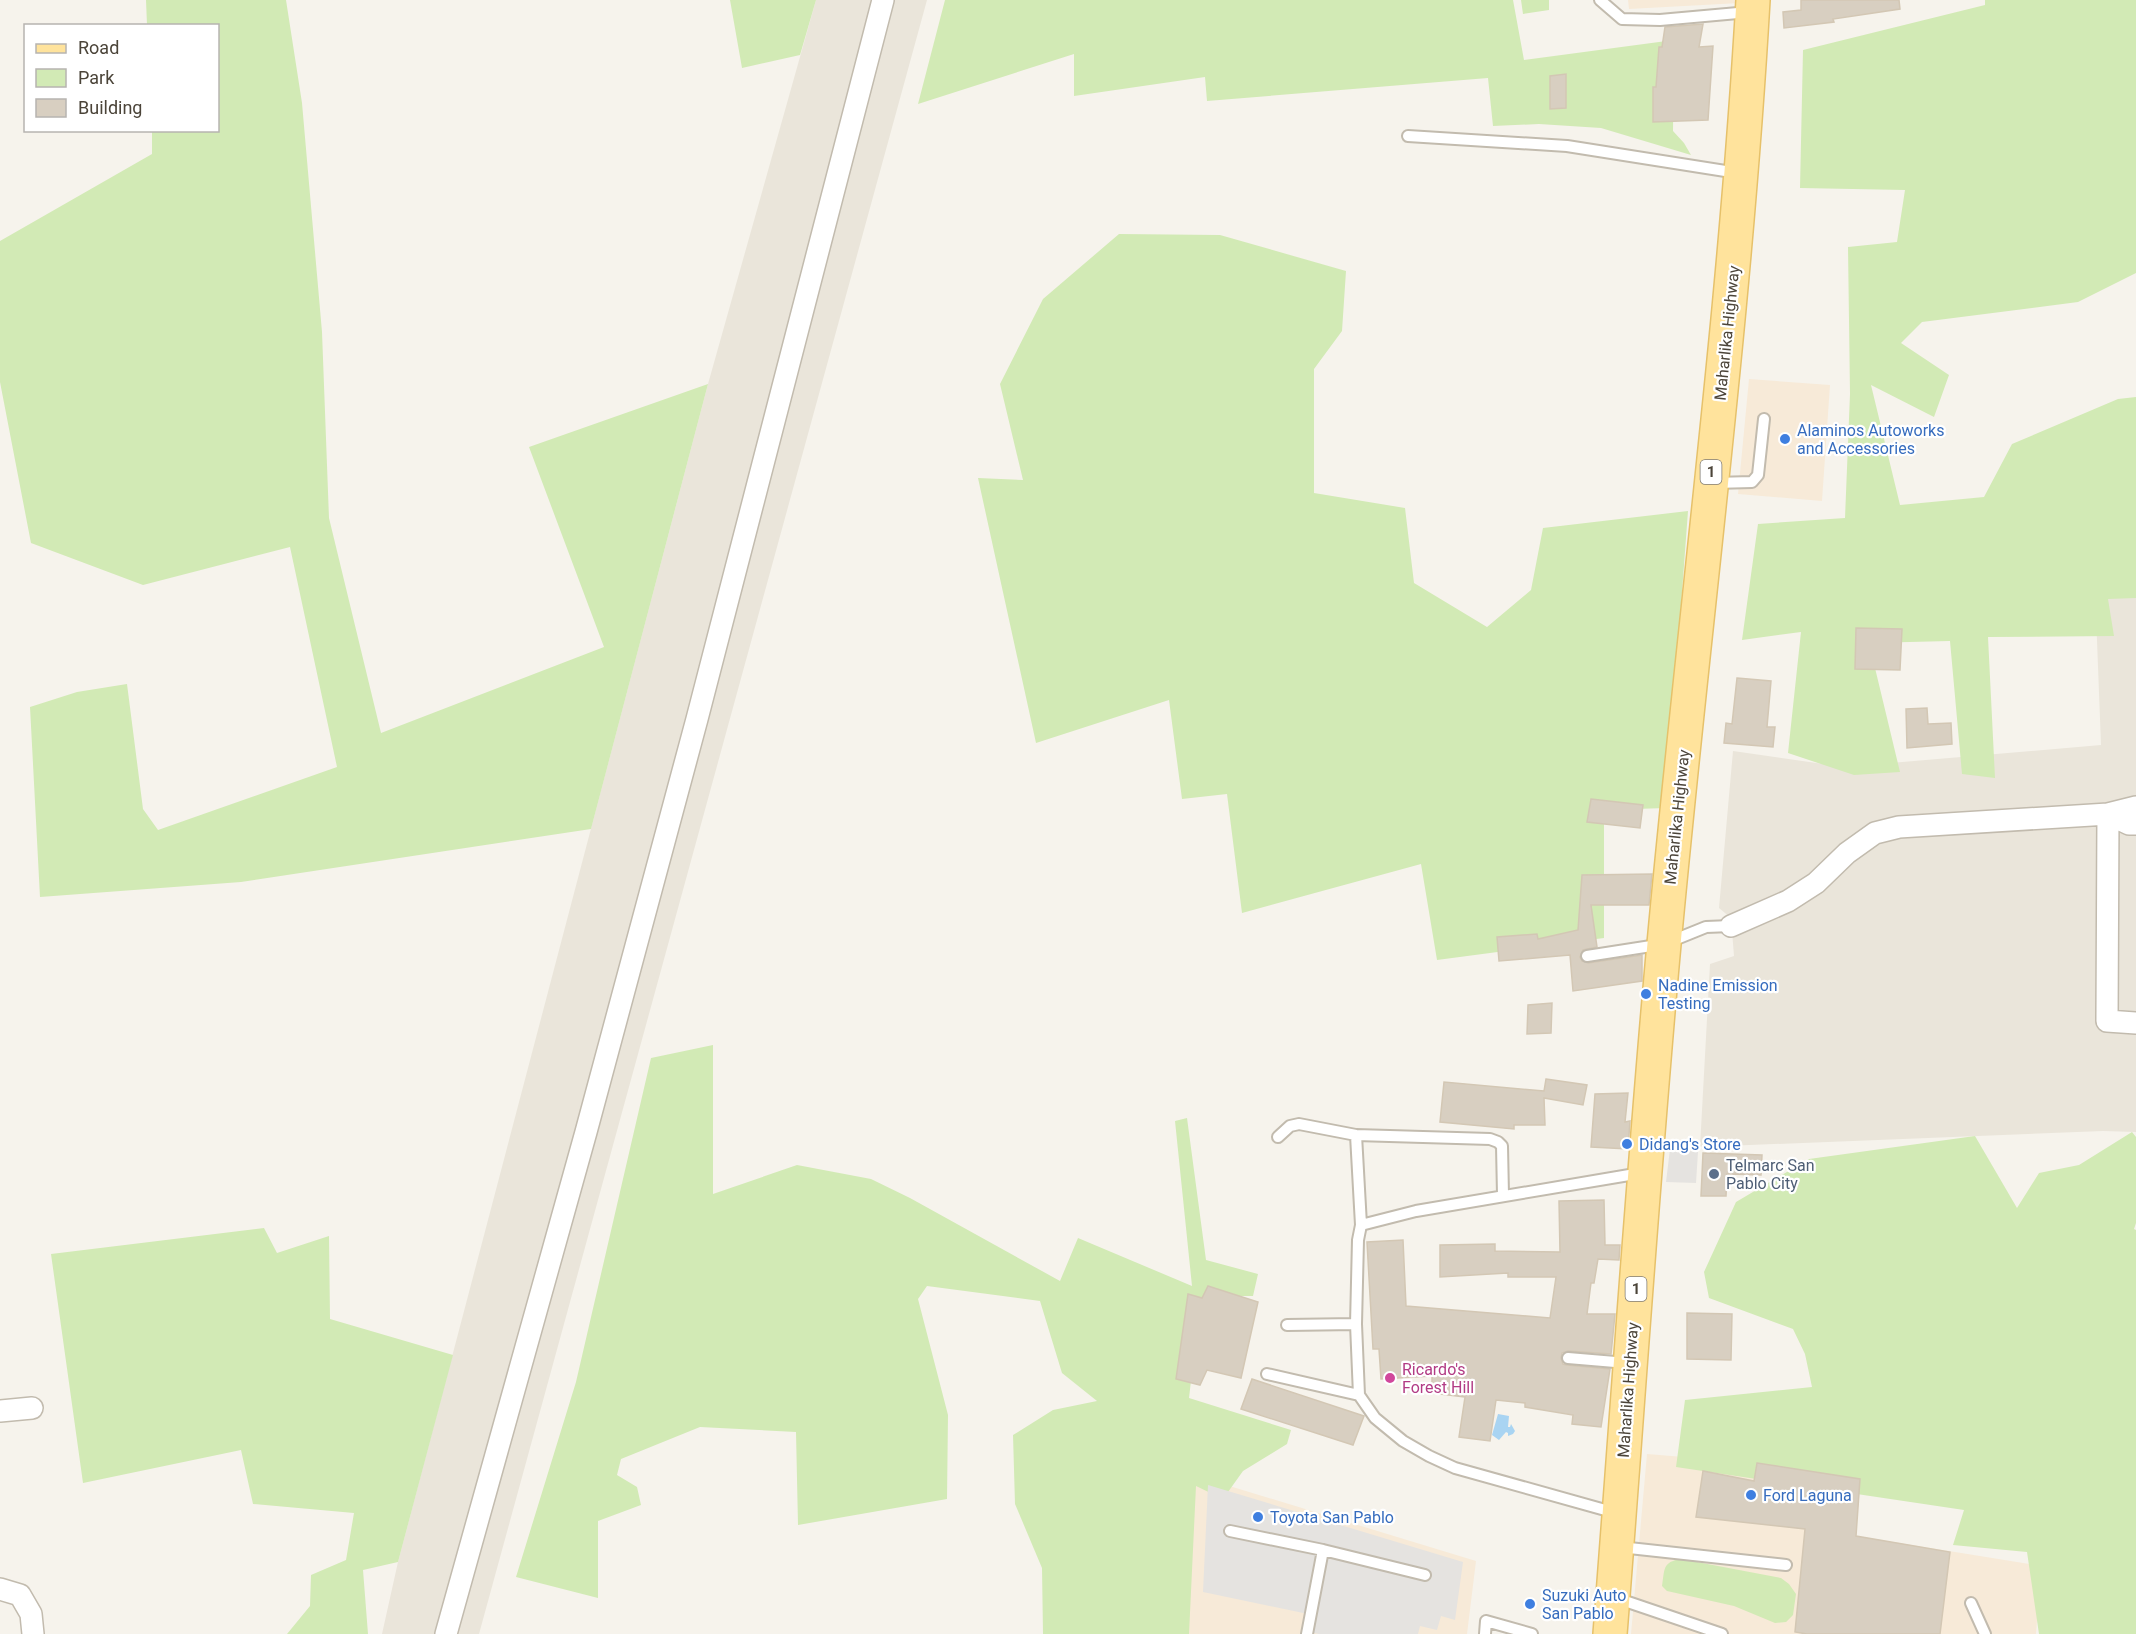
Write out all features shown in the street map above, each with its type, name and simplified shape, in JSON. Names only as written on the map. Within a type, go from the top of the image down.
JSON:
[{"type":"main road","name":"Maharlika Highway","points":[[1610,1634],[1664,944],[1732,285],[1753,6]]},
{"type":"street","points":[[446,1634],[586,1132],[694,730],[883,0]]},
{"type":"street","points":[[1731,926],[1788,901],[1816,883],[1847,853],[1875,832],[1899,827],[2108,814],[2136,807]]},
{"type":"street","points":[[2108,814],[2129,824],[2136,824]]},
{"type":"street","points":[[2108,814],[2107,1021],[2136,1023]]},
{"type":"street","points":[[0,1411],[32,1408]]},
{"type":"street","points":[[0,1589],[20,1595],[31,1614],[33,1634]]},
{"type":"lane","points":[[1600,0],[1622,19],[1660,20],[1753,6]]},
{"type":"lane","points":[[1408,136],[1568,146],[1741,174]]},
{"type":"lane","points":[[1710,483],[1752,482],[1758,475],[1764,419]]},
{"type":"lane","points":[[1587,956],[1664,944],[1706,927],[1731,926]]},
{"type":"lane","points":[[1278,1137],[1290,1126],[1299,1124],[1356,1135],[1490,1139],[1502,1146],[1503,1195]]},
{"type":"lane","points":[[1356,1135],[1361,1225],[1358,1240],[1356,1324],[1359,1395],[1375,1418],[1403,1441],[1455,1468],[1619,1514]]},
{"type":"lane","points":[[1361,1225],[1416,1211],[1646,1172]]},
{"type":"lane","points":[[1287,1325],[1356,1324]]},
{"type":"lane","points":[[1568,1358],[1630,1363]]},
{"type":"lane","points":[[1267,1374],[1359,1395]]},
{"type":"lane","points":[[1230,1531],[1323,1550],[1425,1575]]},
{"type":"lane","points":[[1617,1546],[1786,1564]]},
{"type":"lane","points":[[1307,1634],[1323,1550]]},
{"type":"lane","points":[[1613,1596],[1722,1634]]},
{"type":"lane","points":[[1971,1603],[1985,1634]]},
{"type":"lane","points":[[1485,1634],[1486,1621],[1532,1634]]},
{"type":"shaded area","points":[[816,0],[927,0],[479,1634],[382,1634],[398,1562],[708,384]]},
{"type":"shaded area","points":[[1628,0],[1740,0],[1740,3],[1629,9]]},
{"type":"shaded area","name":"Alaminos Autoworks and Accessories","points":[[1749,379],[1830,385],[1822,501],[1738,494]]},
{"type":"shaded area","points":[[2136,585],[2136,1132],[2103,1131],[1700,1147],[1710,964],[1734,956],[1731,918],[1719,908],[1733,751],[1844,767],[2101,745],[2095,588]]},
{"type":"shaded area","points":[[1670,1149],[1698,1152],[1696,1183],[1666,1182]]},
{"type":"shaded area","points":[[1647,1454],[1757,1463],[1860,1479],[1856,1536],[2041,1566],[2036,1634],[1631,1634]]},
{"type":"shaded area","name":"Toyota San Pablo","points":[[1187,1473],[1476,1561],[1467,1634],[1177,1634]]},
{"type":"shaded area","name":"Toyota San Pablo","points":[[1208,1485],[1463,1562],[1455,1620],[1441,1616],[1437,1630],[1420,1626],[1418,1634],[1319,1634],[1304,1631],[1308,1614],[1203,1592]]},
{"type":"green space","points":[[146,0],[286,0],[302,103],[322,332],[329,518],[381,733],[604,647],[529,447],[708,384],[591,829],[241,882],[40,897],[30,707],[77,692],[127,684],[143,809],[158,830],[337,767],[290,547],[143,585],[31,543],[0,382],[0,241],[152,154],[152,132],[219,132],[219,24],[147,24]]},
{"type":"green space","points":[[730,0],[816,0],[800,55],[742,68]]},
{"type":"green space","points":[[945,0],[1513,0],[1524,60],[1674,40],[1673,131],[1691,155],[1601,128],[1539,124],[1493,126],[1488,78],[1207,101],[1205,77],[1074,96],[1074,54],[918,104]]},
{"type":"green space","points":[[1521,0],[1549,0],[1549,10],[1523,14]]},
{"type":"green space","points":[[1985,0],[2136,0],[2136,273],[2078,302],[1922,322],[1901,343],[1949,375],[1934,417],[1871,385],[1900,505],[1984,497],[2012,444],[2118,399],[2136,397],[2136,598],[2108,599],[2114,636],[1988,637],[1995,778],[1962,774],[1950,641],[1869,643],[1900,772],[1854,775],[1788,753],[1801,632],[1742,640],[1758,524],[1845,518],[1850,394],[1848,247],[1897,242],[1905,190],[1800,188],[1803,50],[1985,5]]},
{"type":"green space","points":[[1119,234],[1220,235],[1346,271],[1342,331],[1314,369],[1314,493],[1405,508],[1414,583],[1487,627],[1531,590],[1543,528],[1688,511],[1666,808],[1604,810],[1604,938],[1437,960],[1421,864],[1242,913],[1227,794],[1182,799],[1169,700],[1036,743],[978,478],[1023,480],[1000,384],[1043,299]]},
{"type":"green space","points":[[713,1045],[713,1194],[797,1165],[871,1179],[910,1198],[1060,1281],[1078,1238],[1192,1286],[1175,1121],[1187,1118],[1206,1260],[1258,1274],[1253,1296],[1221,1296],[1200,1303],[1189,1398],[1291,1430],[1287,1444],[1243,1471],[1223,1499],[1196,1486],[1189,1634],[1043,1634],[1042,1568],[1015,1504],[1013,1435],[1053,1410],[1097,1401],[1062,1373],[1040,1301],[927,1286],[918,1299],[948,1415],[947,1499],[798,1525],[796,1432],[700,1427],[621,1459],[617,1475],[637,1487],[641,1505],[598,1521],[598,1598],[516,1577],[576,1382],[651,1058]]},
{"type":"green space","points":[[2132,1132],[2136,1137],[2136,1223],[2134,1229],[2136,1230],[2136,1634],[2039,1634],[2027,1552],[1953,1545],[1964,1510],[1676,1467],[1685,1400],[1812,1387],[1805,1354],[1793,1329],[1709,1298],[1704,1272],[1736,1202],[1809,1159],[1975,1136],[2017,1208],[2039,1173],[2079,1165]]},
{"type":"green space","points":[[264,1228],[277,1253],[329,1236],[330,1319],[453,1355],[398,1562],[363,1570],[368,1634],[287,1634],[310,1606],[311,1575],[346,1560],[354,1513],[253,1504],[241,1450],[83,1483],[51,1254]]},
{"type":"green space","points":[[1681,1559],[1781,1578],[1796,1594],[1793,1615],[1786,1622],[1775,1623],[1734,1606],[1667,1591],[1662,1586],[1667,1564]]},
{"type":"water","points":[[1498,1414],[1509,1416],[1508,1427],[1511,1424],[1515,1431],[1508,1436],[1506,1432],[1499,1440],[1492,1435]]},
{"type":"building","points":[[1801,0],[1899,0],[1900,9],[1833,19],[1834,22],[1784,28],[1783,12],[1801,10]]},
{"type":"building","points":[[1703,24],[1699,47],[1713,46],[1708,120],[1653,122],[1653,87],[1656,87],[1659,47],[1662,47],[1665,27]]},
{"type":"building","points":[[1566,74],[1566,108],[1550,109],[1550,76]]},
{"type":"building","points":[[1856,628],[1902,629],[1900,670],[1855,669]]},
{"type":"building","points":[[1737,678],[1771,681],[1767,727],[1775,727],[1773,747],[1724,743],[1726,723],[1732,724]]},
{"type":"building","points":[[1927,708],[1928,724],[1951,723],[1952,744],[1907,748],[1906,709]]},
{"type":"building","points":[[1591,799],[1643,805],[1640,828],[1587,822]]},
{"type":"building","points":[[1652,874],[1649,905],[1591,905],[1597,947],[1583,950],[1580,957],[1582,961],[1588,963],[1642,955],[1642,981],[1573,991],[1570,955],[1499,961],[1497,937],[1537,934],[1538,939],[1578,930],[1582,875]]},
{"type":"building","points":[[1552,1003],[1551,1033],[1527,1034],[1528,1005]]},
{"type":"building","points":[[1546,1079],[1587,1085],[1583,1105],[1544,1098],[1545,1125],[1514,1125],[1514,1129],[1440,1122],[1444,1082],[1544,1091]]},
{"type":"building","points":[[1628,1093],[1625,1122],[1630,1121],[1628,1149],[1591,1147],[1595,1094]]},
{"type":"building","name":"Telmarc San Pablo City","points":[[1703,1153],[1762,1155],[1761,1175],[1727,1174],[1726,1196],[1701,1196]]},
{"type":"building","points":[[1604,1200],[1605,1245],[1620,1245],[1619,1260],[1598,1259],[1594,1283],[1591,1283],[1587,1314],[1615,1314],[1611,1354],[1568,1351],[1562,1353],[1561,1358],[1563,1364],[1567,1365],[1610,1369],[1601,1427],[1572,1424],[1573,1415],[1525,1407],[1525,1403],[1496,1400],[1490,1441],[1459,1437],[1465,1397],[1432,1393],[1432,1376],[1381,1379],[1379,1349],[1373,1349],[1367,1242],[1403,1240],[1406,1306],[1550,1318],[1556,1277],[1508,1277],[1508,1273],[1440,1277],[1440,1245],[1495,1244],[1495,1251],[1560,1252],[1559,1201]]},
{"type":"building","points":[[1208,1286],[1258,1302],[1241,1378],[1207,1370],[1200,1385],[1176,1379],[1188,1294],[1202,1298]]},
{"type":"building","points":[[1687,1313],[1732,1314],[1731,1360],[1687,1359]]},
{"type":"building","points":[[1252,1379],[1364,1416],[1353,1445],[1241,1409]]},
{"type":"building","points":[[1757,1463],[1860,1479],[1856,1536],[1950,1552],[1940,1634],[1807,1634],[1795,1632],[1805,1529],[1696,1517],[1703,1471],[1754,1481]]},
{"type":"place","name":"Alaminos Autoworks and Accessories","points":[[1785,439]]},
{"type":"place","name":"Nadine Emission Testing","points":[[1646,994]]},
{"type":"place","name":"Didang's Store","points":[[1627,1144]]},
{"type":"place","name":"Telmarc San Pablo City","points":[[1714,1174]]},
{"type":"place","name":"Ricardo's Forest Hill","points":[[1390,1378]]},
{"type":"place","name":"Ford Laguna","points":[[1751,1495]]},
{"type":"place","name":"Toyota San Pablo","points":[[1258,1517]]},
{"type":"place","name":"Suzuki Auto San Pablo","points":[[1530,1604]]}]
